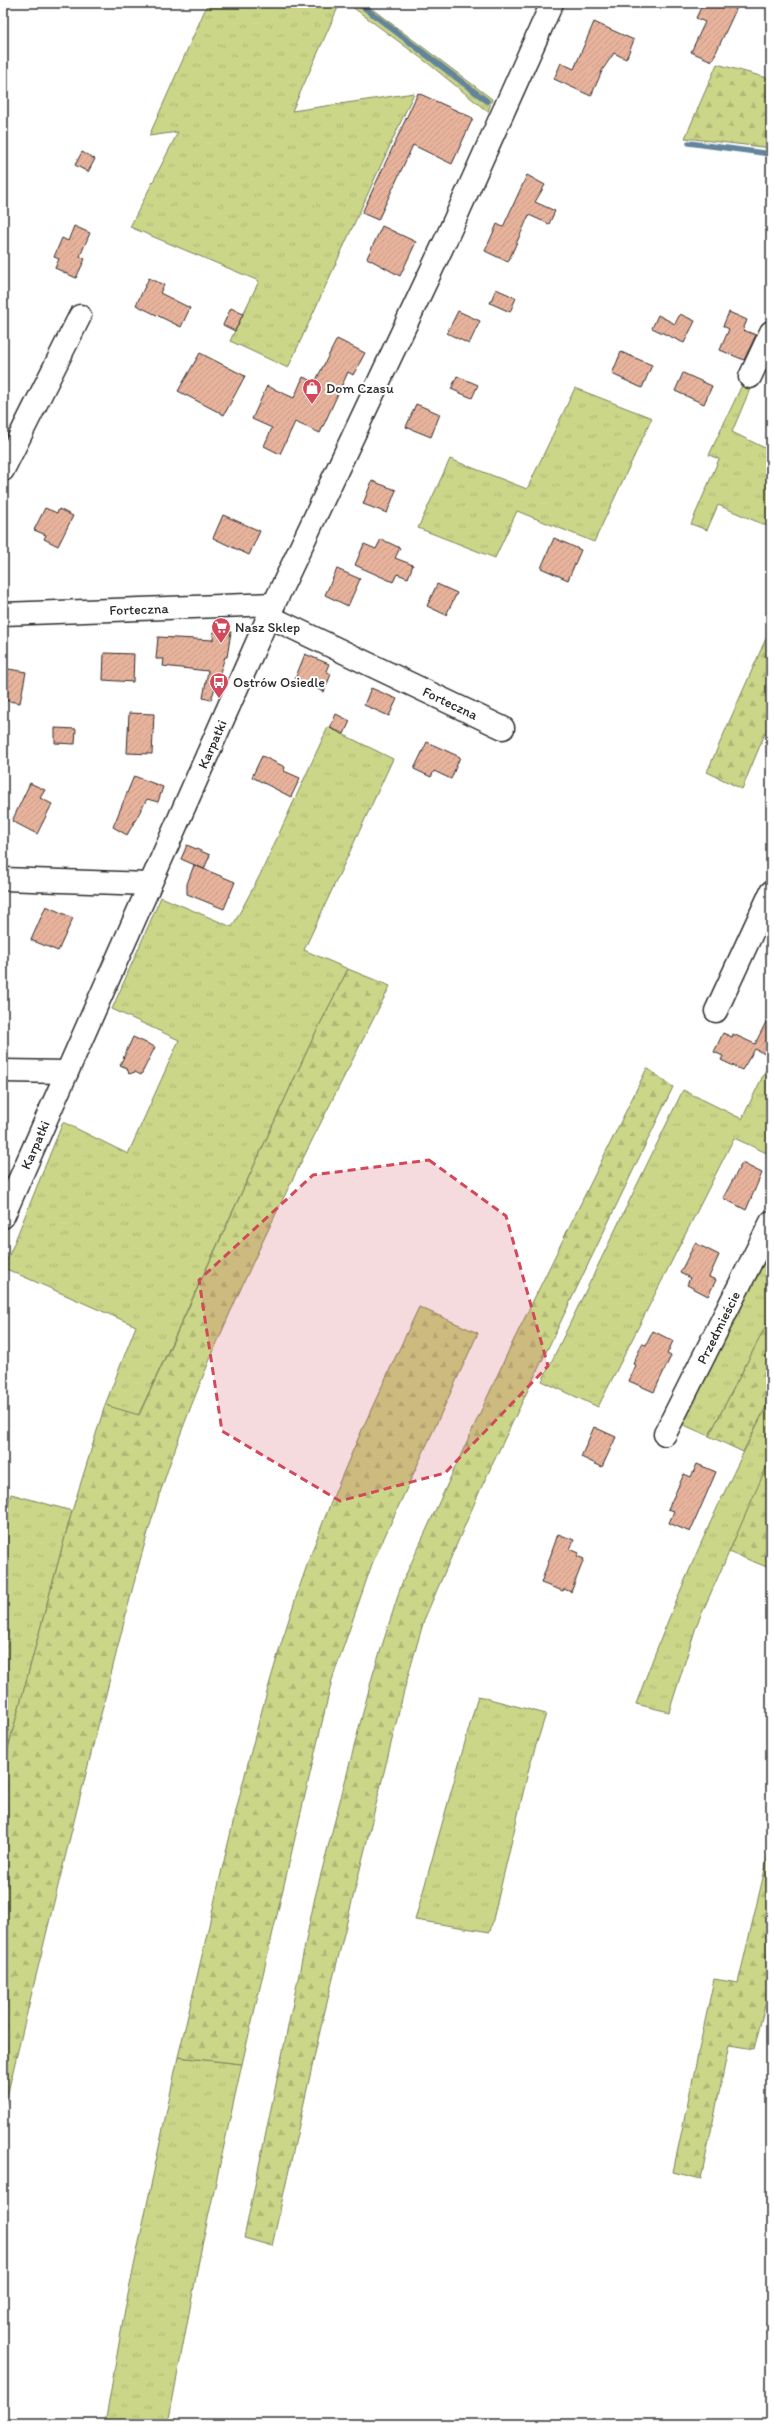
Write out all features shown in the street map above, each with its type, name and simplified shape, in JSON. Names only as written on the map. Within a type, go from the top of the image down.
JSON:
[{"type":"street","name":"Karpatki","points":[[3,1217],[271,610],[447,237],[552,3]]},
{"type":"street","points":[[3,470],[80,316]]},
{"type":"street","points":[[750,377],[771,332]]},
{"type":"street","name":"Forteczna","points":[[3,614],[271,610],[503,728]]},
{"type":"street","points":[[3,879],[150,884]]},
{"type":"street","points":[[716,1011],[771,892]]},
{"type":"street","points":[[3,1071],[67,1072]]},
{"type":"street","name":"Przedmieście","points":[[665,1434],[771,1222]]},
{"type":"highlighted area","points":[[429,1160],[506,1216],[548,1366],[445,1473],[340,1501],[222,1431],[199,1280],[313,1175]]},
{"type":"green space","points":[[208,3],[340,3],[292,111],[414,93],[288,368],[230,341],[259,281],[130,227],[178,132],[149,136]]},
{"type":"green space","points":[[347,3],[364,3],[492,99],[488,112],[429,64]]},
{"type":"green space","points":[[717,64],[771,79],[771,148],[685,138]]},
{"type":"green space","points":[[742,385],[750,389],[732,432],[771,451],[771,517],[767,526],[718,505],[707,530],[691,524],[719,459],[709,455]]},
{"type":"green space","points":[[575,388],[652,418],[594,542],[517,511],[495,558],[418,528],[450,459],[527,489]]},
{"type":"green space","points":[[771,627],[771,719],[742,789],[707,772]]},
{"type":"green space","points":[[328,727],[393,759],[304,950],[348,969],[314,1036],[138,1416],[105,1405],[136,1326],[4,1268],[63,1122],[128,1154],[179,1040],[112,1009],[161,897],[232,927],[260,875]]},
{"type":"green space","points":[[348,969],[390,986],[301,1163],[244,1283],[192,1404],[169,1466],[133,1587],[64,1861],[3,2113],[3,1767],[72,1511],[105,1405],[139,1415],[314,1036]]},
{"type":"green space","points":[[771,1059],[771,1155],[734,1138],[598,1407],[542,1381],[683,1090],[742,1119]]},
{"type":"green space","points":[[647,1068],[673,1087],[481,1488],[424,1620],[406,1683],[320,2031],[272,2246],[244,2238],[315,1897],[373,1674],[402,1583],[509,1350]]},
{"type":"green space","points":[[757,1261],[771,1268],[771,1316],[709,1436],[677,1422]]},
{"type":"green space","points":[[419,1307],[478,1333],[372,1564],[332,1680],[242,2064],[178,2057],[254,1740],[290,1616],[323,1522],[362,1429]]},
{"type":"green space","points":[[771,1316],[771,1397],[743,1452],[709,1436]]},
{"type":"green space","points":[[771,1397],[771,1458],[697,1624],[669,1712],[636,1704],[682,1587],[716,1510]]},
{"type":"green space","points":[[766,1468],[771,1470],[771,1557],[767,1567],[729,1552]]},
{"type":"green space","points":[[11,1494],[72,1511],[3,1767],[3,1522]]},
{"type":"green space","points":[[478,1696],[546,1714],[530,1764],[490,1932],[415,1920]]},
{"type":"green space","points":[[771,1844],[771,1982],[754,2049],[729,2045],[701,2179],[673,2172],[714,1979],[738,1983]]},
{"type":"green space","points":[[178,2057],[242,2064],[201,2250],[168,2424],[105,2424],[125,2309]]},
{"type":"building","points":[[703,3],[739,3],[712,61],[691,52],[705,22],[696,18]]},
{"type":"building","points":[[594,22],[634,40],[626,59],[614,53],[603,69],[591,96],[554,79],[561,63],[574,69]]},
{"type":"building","points":[[418,93],[473,118],[452,164],[413,145],[378,220],[362,213]]},
{"type":"building","points":[[82,152],[95,159],[88,172],[75,165]]},
{"type":"building","points":[[527,175],[545,185],[535,202],[555,211],[549,224],[529,215],[508,262],[485,251],[497,224],[503,227]]},
{"type":"building","points":[[74,226],[90,233],[80,256],[85,259],[76,278],[55,268],[59,259],[54,257],[62,238],[68,241]]},
{"type":"building","points":[[382,226],[416,242],[400,276],[367,258]]},
{"type":"building","points":[[149,278],[164,285],[160,293],[190,308],[181,327],[136,305]]},
{"type":"building","points":[[496,289],[516,298],[510,312],[490,303]]},
{"type":"building","points":[[231,308],[243,314],[235,331],[223,325]]},
{"type":"building","points":[[458,311],[480,321],[469,344],[447,333]]},
{"type":"building","points":[[729,312],[747,320],[743,330],[756,335],[744,360],[720,350],[729,329],[723,326]]},
{"type":"building","points":[[680,314],[695,321],[684,343],[652,328],[658,315],[675,324]]},
{"type":"building","points":[[337,339],[365,353],[353,375],[348,372],[320,433],[295,422],[280,454],[264,446],[272,428],[252,419],[267,386],[294,398],[303,377],[315,382]]},
{"type":"building","points":[[621,352],[652,365],[642,388],[612,374]]},
{"type":"building","points":[[200,353],[245,376],[224,415],[178,391]]},
{"type":"building","points":[[683,373],[712,386],[704,404],[675,391]]},
{"type":"building","points":[[457,376],[478,385],[472,398],[451,389]]},
{"type":"building","points":[[416,404],[440,414],[431,437],[406,427]]},
{"type":"building","points":[[372,481],[396,490],[387,513],[363,504]]},
{"type":"building","points":[[45,508],[57,513],[59,509],[73,516],[58,546],[44,539],[46,535],[34,530]]},
{"type":"building","points":[[223,515],[260,531],[249,555],[213,538]]},
{"type":"building","points":[[554,538],[581,550],[568,580],[541,568]]},
{"type":"building","points":[[381,539],[400,548],[395,558],[413,565],[408,578],[397,574],[393,582],[355,565],[364,544],[376,549]]},
{"type":"building","points":[[337,569],[360,579],[348,606],[325,595]]},
{"type":"building","points":[[437,584],[457,593],[446,615],[427,606]]},
{"type":"building","points":[[214,629],[231,632],[227,657],[225,657],[211,700],[203,698],[208,671],[163,666],[164,659],[156,659],[158,637],[213,640]]},
{"type":"building","points":[[104,653],[134,654],[133,682],[103,680]]},
{"type":"building","points":[[305,654],[329,664],[326,671],[331,674],[324,692],[295,679]]},
{"type":"building","points":[[3,668],[26,672],[20,703],[3,700]]},
{"type":"building","points":[[371,688],[397,699],[389,716],[364,705]]},
{"type":"building","points":[[129,713],[154,714],[152,754],[127,753]]},
{"type":"building","points":[[336,714],[350,721],[344,734],[330,728]]},
{"type":"building","points":[[55,728],[76,729],[75,744],[55,743]]},
{"type":"building","points":[[427,742],[460,757],[451,779],[434,771],[431,777],[414,769]]},
{"type":"building","points":[[262,756],[285,767],[284,771],[300,778],[291,797],[252,777]]},
{"type":"building","points":[[134,776],[163,787],[158,802],[147,799],[127,835],[113,827]]},
{"type":"building","points":[[30,783],[45,790],[40,798],[52,804],[37,834],[12,821]]},
{"type":"building","points":[[187,845],[210,855],[204,869],[181,859]]},
{"type":"building","points":[[194,865],[235,882],[224,909],[187,894],[187,884]]},
{"type":"building","points":[[46,906],[73,918],[58,951],[31,940]]},
{"type":"building","points":[[771,1012],[771,1057],[755,1049],[742,1070],[721,1060],[723,1056],[714,1052],[723,1033],[732,1037],[733,1034],[755,1044]]},
{"type":"building","points":[[133,1037],[155,1047],[141,1075],[135,1072],[129,1074],[127,1068],[120,1065]]},
{"type":"building","points":[[742,1163],[762,1173],[746,1210],[723,1198]]},
{"type":"building","points":[[695,1243],[719,1255],[709,1277],[716,1280],[708,1296],[687,1285],[690,1278],[680,1273]]},
{"type":"building","points":[[653,1331],[673,1341],[667,1354],[671,1356],[654,1392],[629,1381],[636,1365],[633,1364],[642,1344],[646,1345]]},
{"type":"building","points":[[594,1427],[616,1437],[602,1467],[581,1457]]},
{"type":"building","points":[[697,1464],[716,1472],[690,1532],[669,1523],[674,1511],[668,1509],[684,1474],[691,1477]]},
{"type":"building","points":[[558,1534],[574,1540],[570,1549],[579,1553],[577,1556],[584,1559],[571,1592],[564,1589],[563,1591],[541,1583]]},
{"type":"waterway","points":[[358,3],[487,101]]},
{"type":"waterway","points":[[689,143],[771,154]]},
{"type":"place","name":"Dom Czasu","points":[[312,405]]},
{"type":"place","name":"Nasz Sklep","points":[[221,644]]},
{"type":"place","name":"Ostrów Osiedle","points":[[219,699]]}]
